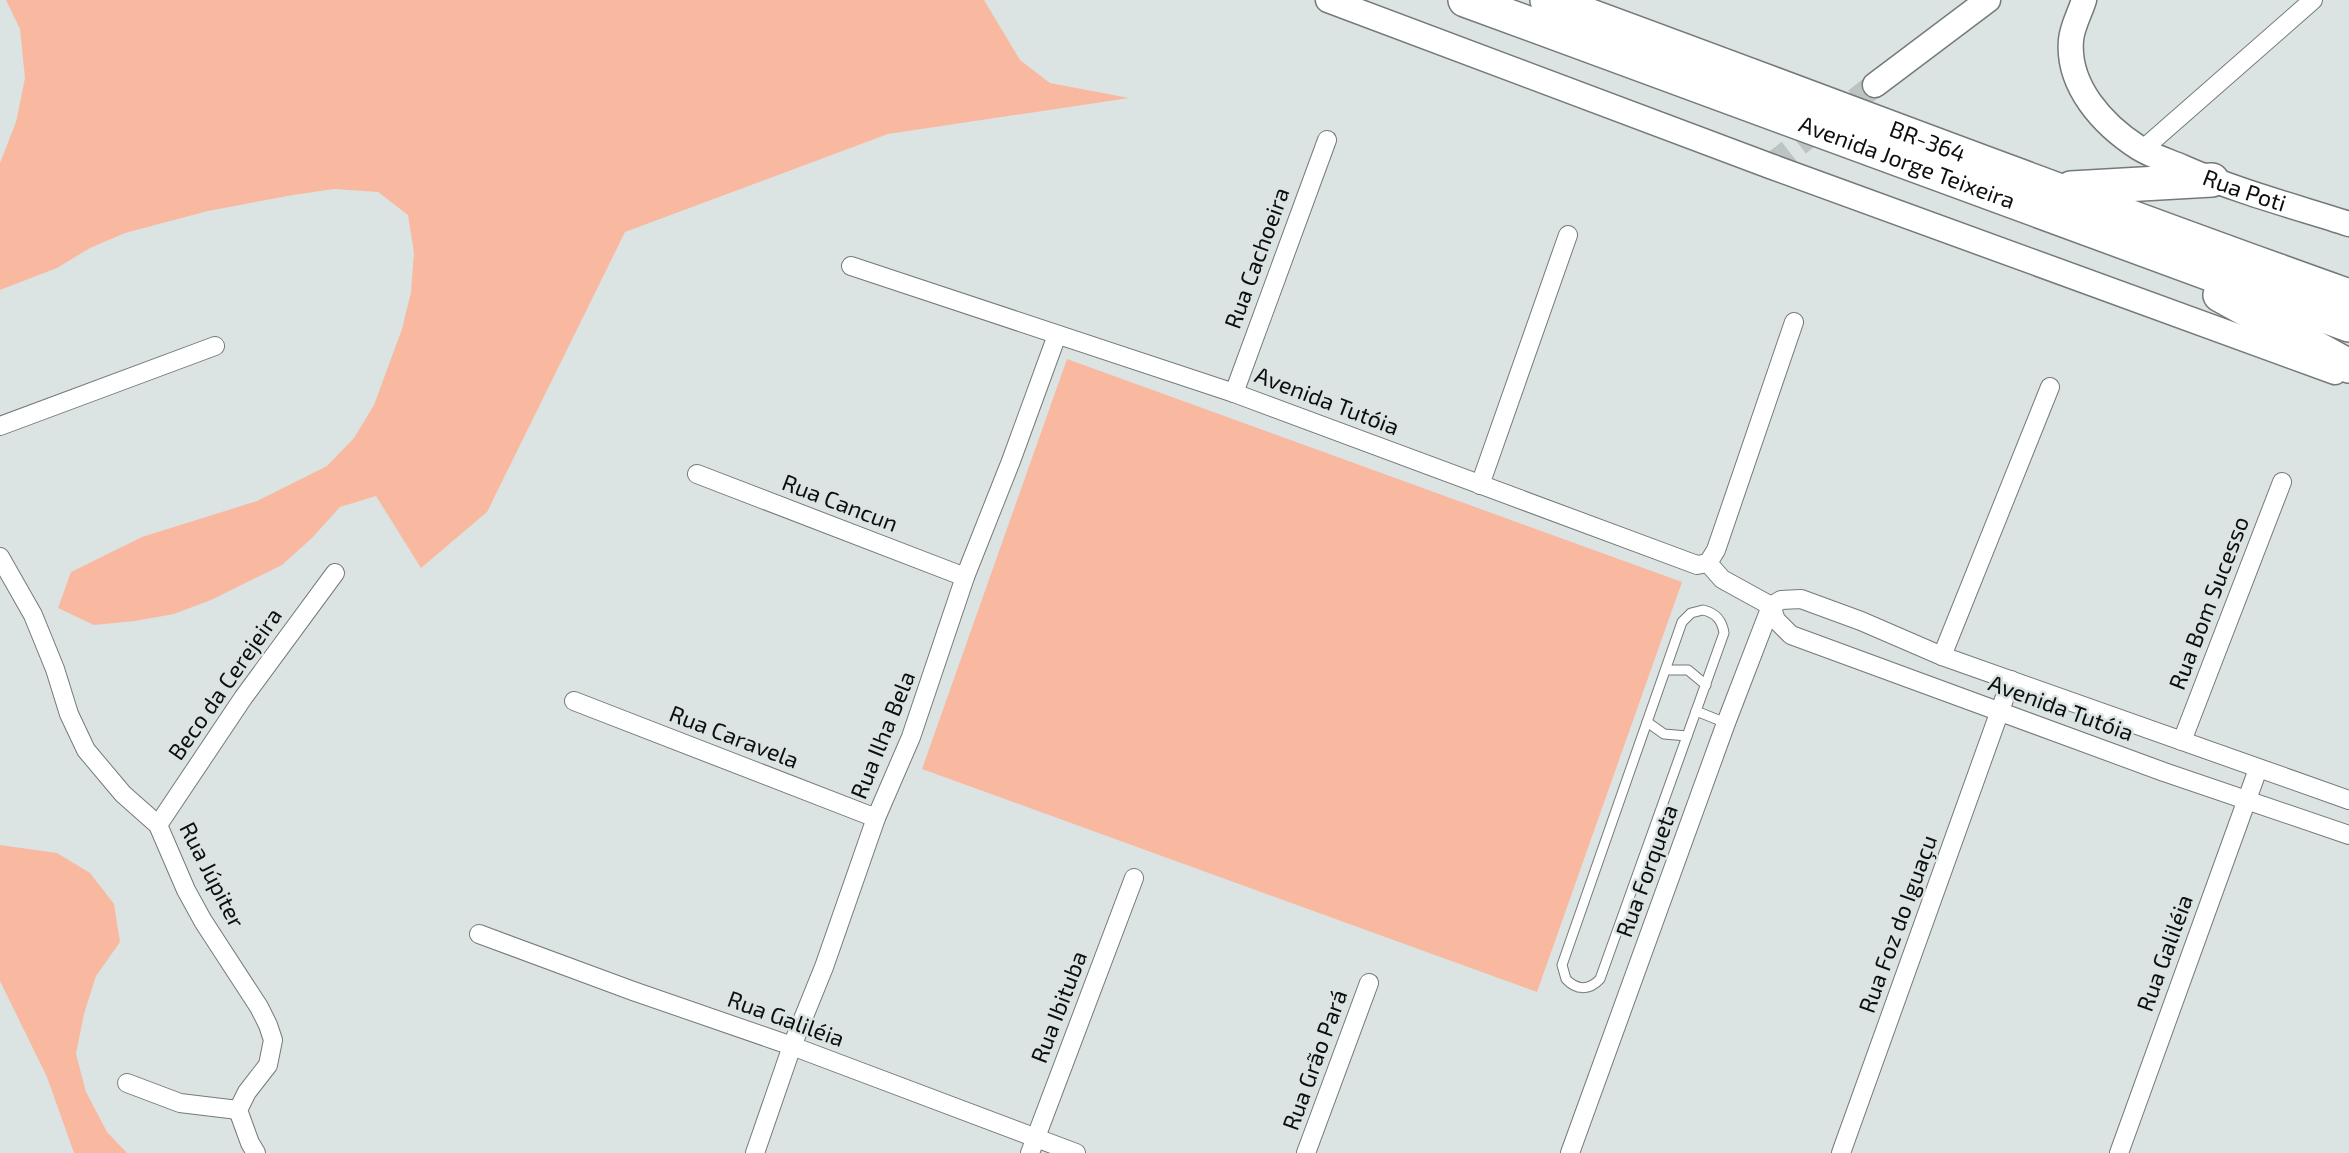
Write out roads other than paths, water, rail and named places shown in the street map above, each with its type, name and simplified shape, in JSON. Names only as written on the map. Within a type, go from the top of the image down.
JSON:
[{"type":"highway","name":"Avenida Jorge Teixeira","points":[[1465,0],[2349,325]]},
{"type":"highway","name":"BR-364","points":[[1547,0],[2057,188],[2173,234],[2349,296]]},
{"type":"highway","points":[[2057,188],[2212,180]]},
{"type":"highway","points":[[2116,239],[2349,366]]},
{"type":"street","points":[[1328,0],[1900,214],[2349,377]]},
{"type":"street","points":[[1875,85],[1988,0]]},
{"type":"street","name":"Rua Poti","points":[[2084,0],[2071,39],[2072,64],[2089,102],[2123,137],[2142,150],[2212,180],[2349,224]]},
{"type":"street","points":[[2142,150],[2313,0]]},
{"type":"street","name":"Rua Cachoeira","points":[[1234,393],[1327,140]]},
{"type":"street","points":[[1480,485],[1568,234]]},
{"type":"street","name":"Avenida Tutóia","points":[[851,266],[1234,393],[1697,565],[1708,563],[1723,579],[1772,606],[1776,620],[1791,635],[2349,835]]},
{"type":"street","points":[[1708,563],[1716,550],[1794,322]]},
{"type":"street","name":"Rua Ilha Bela","points":[[755,1153],[876,818],[911,737],[965,577],[1057,335]]},
{"type":"street","points":[[0,426],[215,346]]},
{"type":"street","points":[[1942,656],[2050,387]]},
{"type":"street","name":"Rua Cancun","points":[[697,474],[965,577]]},
{"type":"street","name":"Rua Bom Sucesso","points":[[2182,741],[2282,482]]},
{"type":"street","name":"Rua Júpiter","points":[[0,557],[33,615],[55,669],[69,714],[86,750],[123,794],[158,825],[186,890],[203,921],[260,1007],[273,1040],[268,1065],[247,1092],[238,1110]]},
{"type":"street","name":"Beco da Cerejeira","points":[[158,825],[243,698],[335,573]]},
{"type":"street","name":"Avenida Tutóia","points":[[1772,606],[1781,600],[1801,599],[1942,656],[2349,800]]},
{"type":"street","name":"Rua Forqueta","points":[[1570,1153],[1726,723],[1772,606]]},
{"type":"street","name":"Rua Foz do Iguaçu","points":[[1841,1153],[2011,680]]},
{"type":"street","name":"Rua Caravela","points":[[574,701],[876,818]]},
{"type":"street","name":"Rua Galiléia","points":[[2119,1153],[2258,769]]},
{"type":"street","name":"Rua Ibituba","points":[[1032,1146],[1135,878]]},
{"type":"street","name":"Rua Galiléia","points":[[479,934],[792,1046],[1032,1146],[1076,1153]]},
{"type":"street","name":"Rua Grão Pará","points":[[1306,1153],[1369,983]]},
{"type":"street","points":[[127,1083],[180,1103],[238,1110],[256,1153]]},
{"type":"lane","points":[[1697,611],[1709,611],[1720,620],[1724,633],[1706,685],[1600,979],[1590,987],[1578,988],[1566,979],[1562,965],[1686,617],[1697,611]]},
{"type":"lane","points":[[1666,670],[1688,670],[1706,685]]},
{"type":"lane","points":[[1696,711],[1726,723]]},
{"type":"lane","points":[[1647,722],[1664,734],[1687,736]]},
{"type":"tunnel","points":[[1770,166],[1875,85]]}]
